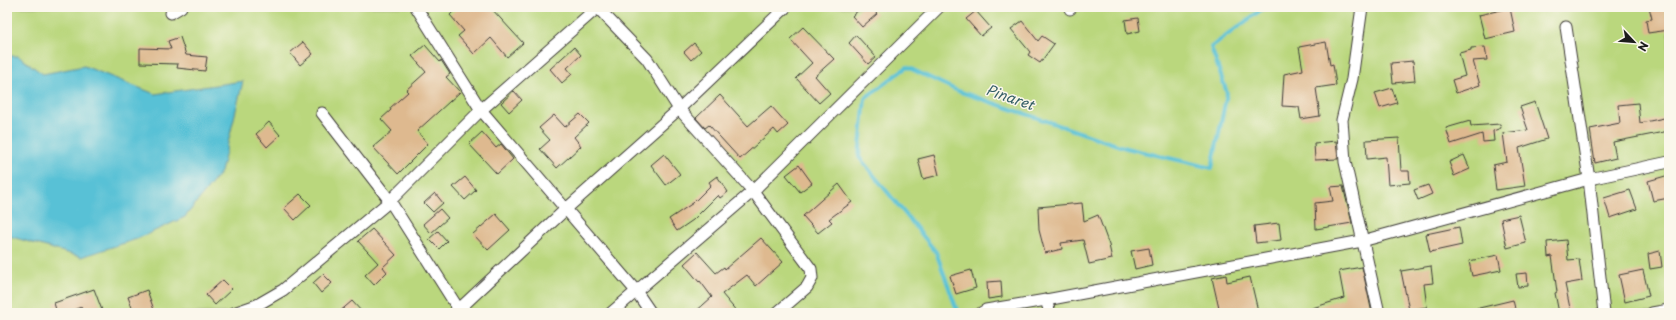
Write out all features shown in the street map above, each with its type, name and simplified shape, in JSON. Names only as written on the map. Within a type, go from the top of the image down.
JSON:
[{"type":"street","points":[[416,7],[481,110],[636,290],[651,313]]},
{"type":"street","points":[[234,313],[257,304],[283,290],[390,201],[481,110],[597,7],[647,59],[679,109],[753,191],[811,269],[812,278],[807,288],[777,313]]},
{"type":"street","points":[[322,113],[390,201],[458,312],[566,209],[679,109],[786,7]]},
{"type":"street","points":[[611,313],[753,191],[939,7]]},
{"type":"street","points":[[1362,7],[1352,79],[1342,120],[1345,162],[1379,313]]},
{"type":"street","points":[[1566,27],[1589,179],[1604,313]]},
{"type":"street","points":[[981,313],[986,310],[1362,241],[1589,179],[1669,162]]},
{"type":"street","points":[[1046,300],[1050,313]]},
{"type":"street","points":[[1652,313],[1669,310]]},
{"type":"green space","points":[[7,7],[1669,7],[1669,313],[7,313]]},
{"type":"water","points":[[7,56],[18,56],[43,74],[84,66],[155,94],[243,81],[221,172],[185,217],[137,239],[81,257],[12,237],[7,233]]},
{"type":"building","points":[[458,7],[490,7],[523,43],[507,57],[491,38],[474,54],[458,36],[464,31],[450,15]]},
{"type":"building","points":[[862,7],[870,7],[877,14],[862,27],[852,16]]},
{"type":"building","points":[[1649,7],[1664,7],[1666,17],[1669,16],[1669,30],[1648,33],[1646,20],[1652,19]]},
{"type":"building","points":[[1510,8],[1515,32],[1485,39],[1479,15]]},
{"type":"building","points":[[976,11],[991,28],[981,36],[966,19]]},
{"type":"building","points":[[1138,18],[1140,31],[1127,34],[1125,20]]},
{"type":"building","points":[[1022,21],[1038,41],[1042,36],[1054,44],[1040,63],[1028,55],[1030,52],[1011,29]]},
{"type":"building","points":[[803,27],[834,59],[815,76],[830,93],[819,103],[796,78],[812,63],[790,39]]},
{"type":"building","points":[[856,35],[876,57],[868,64],[849,43]]},
{"type":"building","points":[[180,37],[186,55],[207,57],[205,71],[177,68],[178,64],[140,63],[140,48],[171,49],[168,41]]},
{"type":"building","points":[[303,42],[313,54],[300,65],[290,53]]},
{"type":"building","points":[[1326,42],[1330,65],[1333,64],[1336,85],[1316,88],[1320,116],[1301,119],[1299,107],[1282,106],[1284,74],[1303,70],[1299,47]]},
{"type":"building","points":[[694,43],[701,51],[691,60],[684,52]]},
{"type":"building","points":[[425,45],[440,62],[441,60],[450,74],[446,77],[460,92],[417,131],[428,144],[398,174],[373,147],[392,131],[381,119],[391,110],[390,108],[408,92],[406,90],[426,72],[412,56]]},
{"type":"building","points":[[574,47],[581,55],[567,68],[572,74],[562,83],[550,69]]},
{"type":"building","points":[[1485,47],[1487,60],[1473,61],[1480,85],[1456,93],[1452,80],[1465,76],[1459,53],[1471,50],[1471,48]]},
{"type":"building","points":[[1413,61],[1415,81],[1393,83],[1391,63]]},
{"type":"building","points":[[1392,88],[1397,103],[1380,108],[1375,93]]},
{"type":"building","points":[[514,91],[522,100],[509,112],[501,103]]},
{"type":"building","points":[[720,95],[748,126],[771,106],[788,125],[778,134],[774,129],[740,159],[709,125],[705,128],[696,118]]},
{"type":"building","points":[[1535,102],[1547,139],[1519,148],[1525,186],[1496,190],[1493,165],[1507,162],[1503,133],[1528,130],[1520,107]]},
{"type":"building","points":[[1638,103],[1640,123],[1669,117],[1669,131],[1613,142],[1616,158],[1595,163],[1590,129],[1620,123],[1618,105]]},
{"type":"building","points":[[580,114],[589,123],[574,137],[581,146],[557,168],[540,149],[550,140],[539,128],[554,115],[565,127]]},
{"type":"building","points":[[1470,121],[1471,126],[1500,124],[1501,128],[1493,131],[1494,141],[1483,142],[1482,134],[1451,144],[1446,128]]},
{"type":"building","points":[[269,122],[280,135],[267,147],[256,134]]},
{"type":"building","points":[[482,132],[496,148],[501,144],[513,159],[497,174],[469,144]]},
{"type":"building","points":[[1399,138],[1401,171],[1409,171],[1410,183],[1388,185],[1386,157],[1367,159],[1366,140]]},
{"type":"building","points":[[1336,141],[1338,159],[1315,160],[1314,143]]},
{"type":"building","points":[[664,154],[680,174],[666,185],[651,165]]},
{"type":"building","points":[[934,155],[939,175],[923,179],[918,159]]},
{"type":"building","points":[[1464,155],[1470,169],[1454,176],[1449,162]]},
{"type":"building","points":[[799,165],[812,183],[800,192],[786,175]]},
{"type":"building","points":[[1669,175],[1669,198],[1653,201],[1648,181]]},
{"type":"building","points":[[717,176],[728,192],[720,198],[718,195],[693,220],[677,231],[669,219],[693,203],[711,185],[709,182]]},
{"type":"building","points":[[465,177],[476,190],[465,200],[453,187]]},
{"type":"building","points":[[839,184],[852,202],[829,219],[832,222],[818,233],[803,216]]},
{"type":"building","points":[[1428,185],[1432,194],[1418,200],[1414,190]]},
{"type":"building","points":[[1343,186],[1352,223],[1316,229],[1315,203],[1333,201],[1330,187]]},
{"type":"building","points":[[1630,190],[1637,209],[1610,218],[1604,198]]},
{"type":"building","points":[[435,193],[443,203],[433,212],[424,203]]},
{"type":"building","points":[[300,194],[311,205],[295,220],[284,208]]},
{"type":"building","points":[[1082,203],[1084,221],[1098,215],[1109,245],[1112,259],[1089,264],[1083,240],[1061,243],[1062,249],[1045,253],[1039,230],[1038,207]]},
{"type":"building","points":[[440,209],[448,218],[431,233],[423,224]]},
{"type":"building","points":[[496,214],[510,230],[488,250],[473,234]]},
{"type":"building","points":[[1519,215],[1526,243],[1507,248],[1501,219]]},
{"type":"building","points":[[1279,223],[1281,240],[1256,243],[1254,226]]},
{"type":"building","points":[[1459,227],[1462,245],[1430,252],[1426,234]]},
{"type":"building","points":[[372,229],[396,255],[383,267],[387,272],[374,285],[365,275],[378,263],[358,241]]},
{"type":"building","points":[[438,231],[447,241],[439,249],[429,239]]},
{"type":"building","points":[[761,238],[783,262],[756,286],[747,275],[722,294],[738,313],[694,313],[712,297],[700,281],[699,282],[684,264],[697,252],[716,273],[724,267],[725,269]]},
{"type":"building","points":[[1566,240],[1568,260],[1579,259],[1582,281],[1565,284],[1571,313],[1559,313],[1555,293],[1557,292],[1552,256],[1548,257],[1547,242]]},
{"type":"building","points":[[1149,248],[1152,265],[1135,269],[1131,251]]},
{"type":"building","points":[[1660,251],[1662,267],[1650,269],[1648,254]]},
{"type":"building","points":[[1498,255],[1501,270],[1472,276],[1469,261]]},
{"type":"building","points":[[1431,266],[1433,283],[1424,284],[1427,307],[1409,310],[1401,271]]},
{"type":"building","points":[[1362,267],[1372,313],[1304,313],[1303,311],[1344,298],[1339,271]]},
{"type":"building","points":[[971,270],[976,288],[956,294],[950,276]]},
{"type":"building","points":[[1643,270],[1649,296],[1625,302],[1619,275]]},
{"type":"building","points":[[1527,273],[1528,286],[1518,287],[1516,274]]},
{"type":"building","points":[[323,274],[332,283],[321,293],[313,283]]},
{"type":"building","points":[[1226,275],[1227,282],[1250,277],[1258,311],[1250,313],[1220,313],[1212,278]]},
{"type":"building","points":[[223,280],[232,289],[215,305],[206,295]]},
{"type":"building","points":[[1001,281],[1002,297],[988,299],[987,282]]},
{"type":"building","points":[[94,289],[103,313],[83,313],[81,307],[66,313],[57,313],[54,303]]},
{"type":"building","points":[[147,290],[154,310],[147,313],[134,313],[128,297]]},
{"type":"building","points":[[1513,300],[1516,313],[1475,313],[1475,309]]},
{"type":"building","points":[[352,301],[363,313],[338,313]]},
{"type":"waterway","name":"Pinaret","points":[[958,313],[936,252],[859,157],[865,98],[907,67],[958,91],[1126,148],[1212,168],[1227,93],[1211,47],[1265,7]]}]
